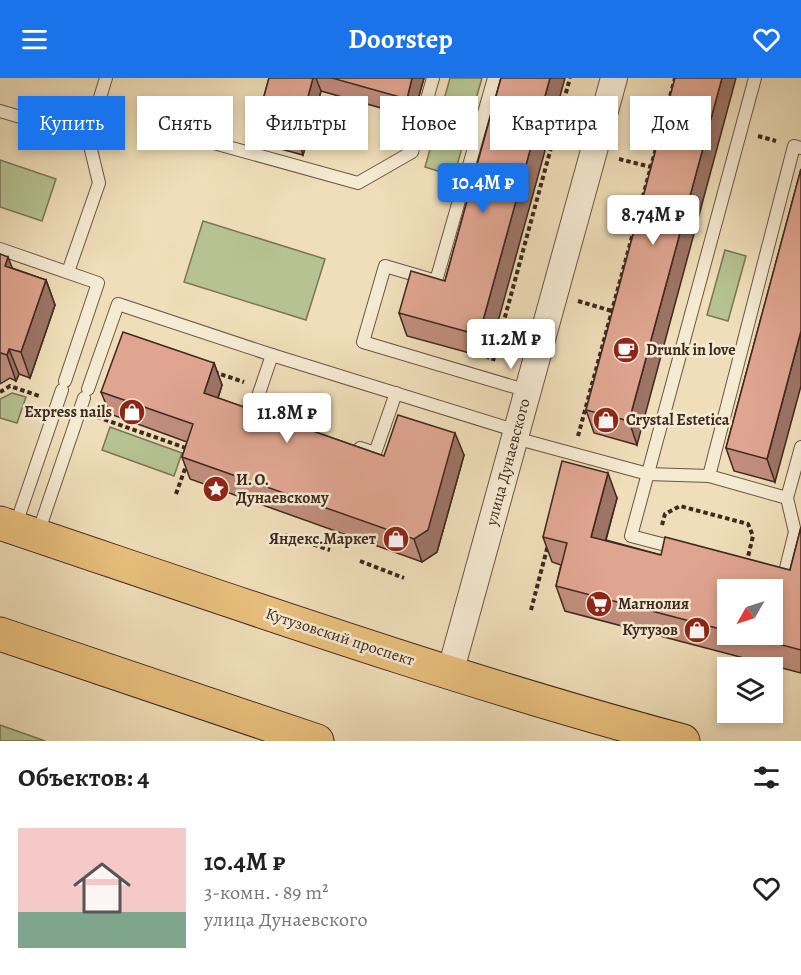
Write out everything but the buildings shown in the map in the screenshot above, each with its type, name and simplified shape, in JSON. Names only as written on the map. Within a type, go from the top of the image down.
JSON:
[{"type":"main road","name":"Кутузовский проспект","points":[[17,529],[450,674],[683,741]]},
{"type":"main road","points":[[0,634],[297,738]]},
{"type":"street","name":"улица Дунаевского","points":[[450,674],[614,78]]},
{"type":"lane","points":[[101,96],[106,78]]},
{"type":"lane","points":[[233,148],[358,183],[412,152],[433,78]]},
{"type":"lane","points":[[494,78],[436,281],[385,266],[363,342],[528,391]]},
{"type":"lane","points":[[691,552],[630,536],[755,78]]},
{"type":"lane","points":[[0,111],[18,116]]},
{"type":"lane","points":[[709,476],[794,146],[801,148]]},
{"type":"lane","points":[[68,272],[99,183],[91,150]]},
{"type":"lane","points":[[0,249],[98,283],[17,529]]},
{"type":"lane","points":[[17,529],[86,393],[118,304],[396,393],[573,454],[648,474],[709,476],[787,498]]},
{"type":"lane","points":[[272,355],[253,411],[276,419]]},
{"type":"lane","points":[[353,446],[375,453],[396,393]]},
{"type":"lane","points":[[746,566],[784,576],[795,532],[787,498],[801,447]]},
{"type":"path","points":[[488,379],[570,78]]},
{"type":"path","points":[[573,454],[675,78]]},
{"type":"path","points":[[594,152],[651,167]]},
{"type":"path","points":[[554,295],[612,311]]},
{"type":"path","points":[[206,369],[261,388]]},
{"type":"path","points":[[0,392],[10,386],[43,397]]},
{"type":"path","points":[[100,418],[191,450]]},
{"type":"path","points":[[176,494],[188,461]]},
{"type":"path","points":[[658,543],[665,514],[680,506],[748,524],[753,536],[746,566]]},
{"type":"path","points":[[285,535],[330,550]]},
{"type":"path","points":[[531,610],[549,543]]},
{"type":"path","points":[[360,561],[404,578]]},
{"type":"green space","points":[[450,78],[482,78],[477,96],[445,96]]},
{"type":"green space","points":[[430,150],[461,150],[454,176],[425,167]]},
{"type":"green space","points":[[0,160],[56,179],[42,221],[0,207]]},
{"type":"green space","points":[[203,221],[325,259],[306,320],[184,282]]},
{"type":"green space","points":[[725,250],[746,256],[728,321],[707,315]]},
{"type":"green space","points":[[12,393],[26,397],[17,423],[0,418],[0,399]]},
{"type":"green space","points":[[110,427],[182,453],[174,476],[102,450]]},
{"type":"green space","points":[[0,725],[45,741],[0,741]]},
{"type":"place","name":"Drunk in love","points":[[626,350]]},
{"type":"place","name":"Express nails","points":[[132,412]]},
{"type":"place","name":"Crystal Estetica","points":[[606,420]]},
{"type":"place","name":"И. О. Дунаевскому","points":[[216,489]]},
{"type":"place","name":"Яндекс.Маркет","points":[[396,539]]},
{"type":"place","name":"Магнолия","points":[[599,604]]},
{"type":"place","name":"Кутузов","points":[[697,630]]}]
